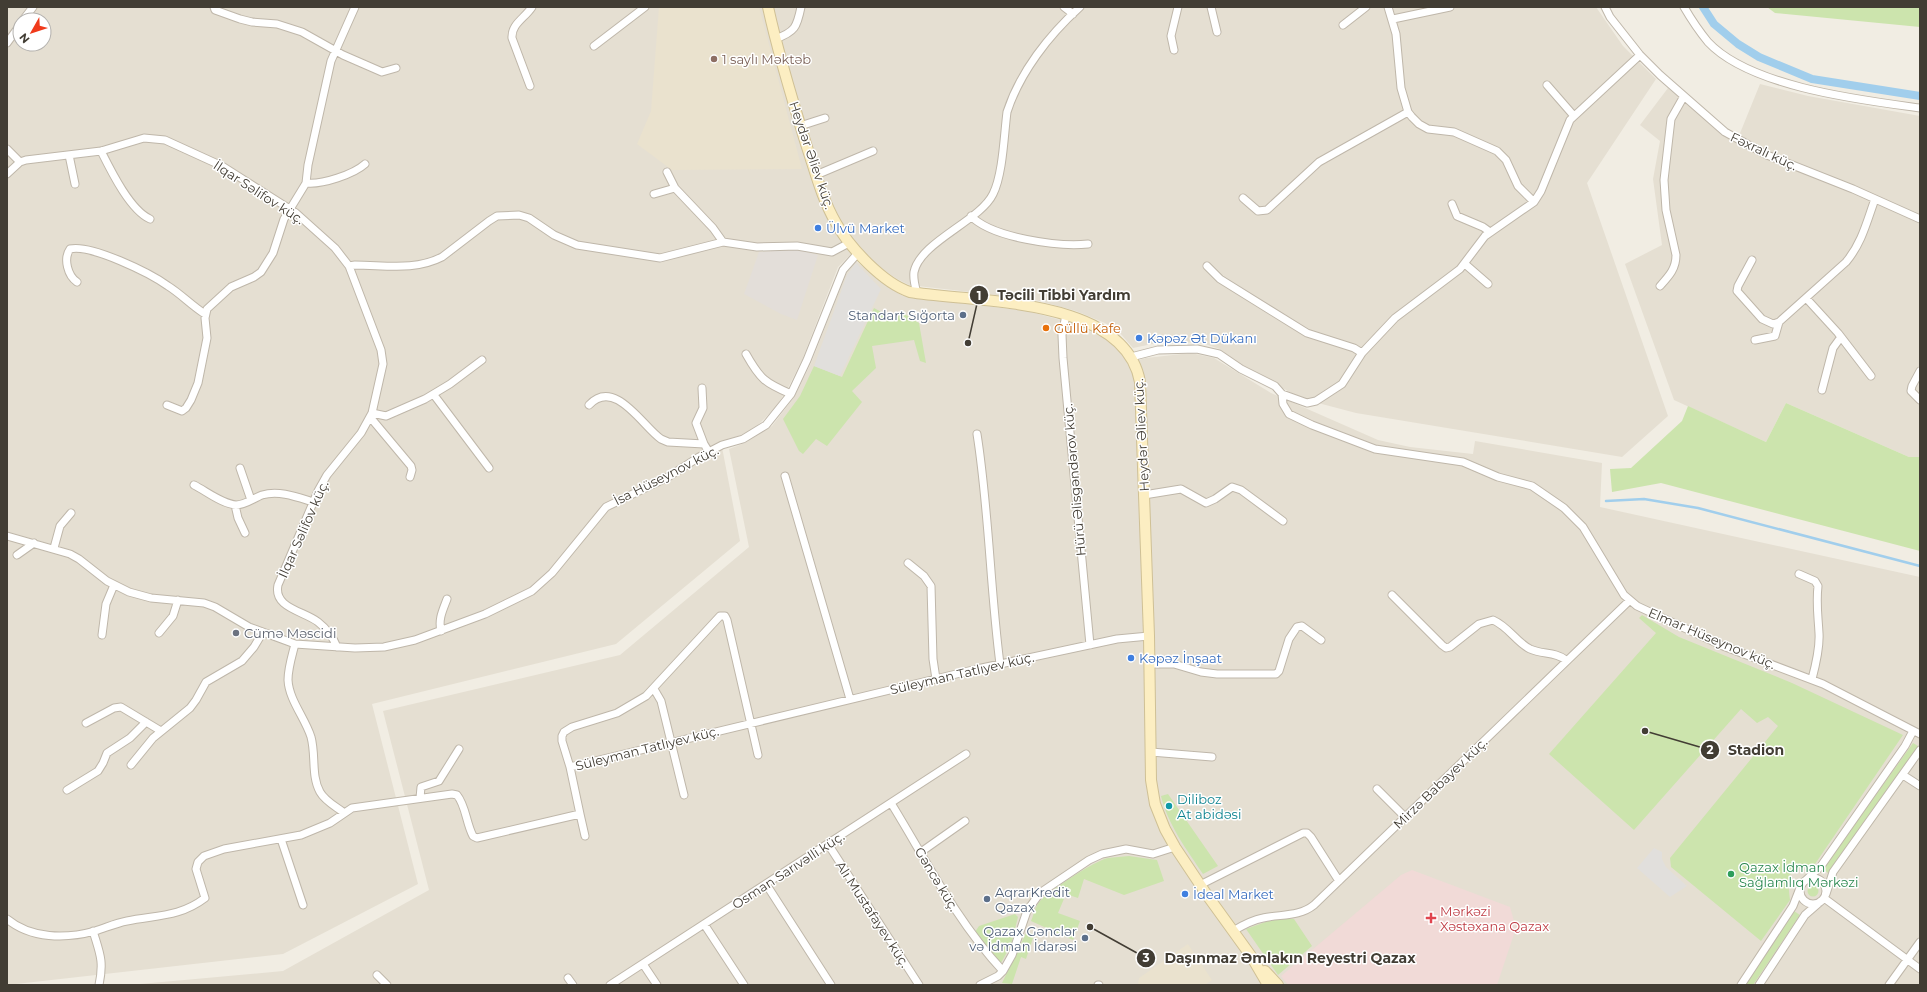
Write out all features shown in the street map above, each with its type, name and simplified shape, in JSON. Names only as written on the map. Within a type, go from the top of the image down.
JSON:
[{"type":"main road","name":"Heydər Əliev küç.","points":[[768,7],[775,39],[800,126],[827,206],[849,243],[858,253],[896,286],[917,293],[1010,303],[1066,315],[1109,334],[1120,342],[1131,357],[1138,372],[1140,382],[1149,636],[1152,789],[1155,804],[1161,820],[1200,885],[1234,930],[1251,956]]},
{"type":"main road","points":[[1251,956],[1268,985]]},
{"type":"main road","points":[[1251,956],[1278,985]]},
{"type":"street","points":[[214,7],[215,10],[240,19],[252,22],[277,24],[302,32],[334,50],[382,72],[396,68]]},
{"type":"street","points":[[168,405],[182,411],[192,400],[206,351],[207,338],[205,314],[207,309],[227,291],[261,272],[273,253],[282,225],[290,209],[306,183],[308,165],[334,50],[355,7]]},
{"type":"street","points":[[530,86],[512,38],[512,32],[514,27],[532,7]]},
{"type":"street","points":[[594,46],[645,7]]},
{"type":"street","points":[[775,39],[788,34],[795,28],[801,7]]},
{"type":"street","points":[[1064,7],[1072,14]]},
{"type":"street","points":[[917,293],[914,281],[914,271],[918,264],[936,243],[987,203],[998,183],[1007,112],[1010,103],[1032,61],[1047,42],[1080,7]]},
{"type":"street","points":[[1174,50],[1171,36],[1178,7]]},
{"type":"street","points":[[1211,7],[1217,32]]},
{"type":"street","points":[[1343,25],[1366,7]]},
{"type":"street","points":[[1388,7],[1393,19],[1398,46],[1401,88],[1408,112],[1419,124],[1428,129],[1454,132],[1497,151],[1506,160],[1518,186],[1534,202]]},
{"type":"street","points":[[1393,19],[1450,7]]},
{"type":"street","name":"Fəxralı küç.","points":[[1604,7],[1618,28],[1640,55],[1726,132],[1745,144],[1920,219]]},
{"type":"street","points":[[1684,7],[1709,42],[1726,56],[1750,70],[1819,92],[1870,102],[1920,108]]},
{"type":"street","points":[[1131,357],[1158,350],[1209,350],[1219,354],[1241,370],[1268,382],[1280,390],[1282,394],[1307,402],[1316,401],[1342,384],[1362,354],[1395,318],[1450,278],[1465,264],[1479,243],[1490,232],[1538,198],[1567,126],[1574,116],[1640,55]]},
{"type":"street","points":[[1547,85],[1574,116]]},
{"type":"street","points":[[1660,286],[1671,274],[1676,262],[1676,255],[1666,210],[1664,180],[1671,119],[1684,96]]},
{"type":"street","points":[[1243,198],[1258,212],[1267,210],[1319,162],[1408,112]]},
{"type":"street","points":[[800,126],[825,118]]},
{"type":"street","name":"İlqar Səlifov küç.","points":[[20,162],[101,151],[144,138],[165,140],[222,166],[290,209],[335,248],[349,266],[381,350],[382,364],[371,415],[361,433],[327,475],[313,502],[276,592],[285,605],[318,621],[333,637],[337,647]]},
{"type":"street","points":[[7,149],[20,162],[7,174]]},
{"type":"street","points":[[101,151],[133,205],[145,217],[150,219]]},
{"type":"street","points":[[816,175],[873,151]]},
{"type":"street","points":[[69,155],[75,184]]},
{"type":"street","points":[[306,183],[318,183],[354,172],[366,164]]},
{"type":"street","points":[[667,172],[675,188],[713,228],[723,242]]},
{"type":"street","points":[[654,194],[675,188]]},
{"type":"street","points":[[1752,260],[1738,286],[1737,291],[1762,319],[1773,324],[1779,322],[1846,262],[1855,251],[1861,241],[1875,199]]},
{"type":"street","points":[[1452,204],[1457,216],[1483,226],[1490,232]]},
{"type":"street","points":[[349,266],[403,266],[433,261],[442,257],[497,216],[510,214],[529,218],[554,235],[577,245],[660,258],[723,242],[757,247],[797,246],[832,252],[849,243]]},
{"type":"street","points":[[971,216],[981,224],[1013,236],[1059,244],[1088,244]]},
{"type":"street","points":[[77,282],[69,274],[67,257],[70,250],[75,248],[97,253],[134,267],[169,286],[205,314]]},
{"type":"street","name":"İsa Hüseynov küç.","points":[[7,536],[54,548],[79,559],[114,585],[129,592],[146,597],[204,603],[249,627],[295,644],[337,647],[384,647],[415,640],[485,614],[532,591],[552,573],[606,506],[668,477],[709,452],[757,432],[770,421],[791,394],[807,360],[843,270],[858,253]]},
{"type":"street","points":[[1465,264],[1488,284]]},
{"type":"street","points":[[1207,266],[1220,279],[1307,333],[1354,348],[1362,354]]},
{"type":"street","points":[[1806,298],[1841,337],[1871,376]]},
{"type":"street","name":"Hürü Əlisgəndərov küç.","points":[[1066,315],[1062,335],[1063,358],[1090,645]]},
{"type":"street","points":[[1755,340],[1775,336],[1779,322]]},
{"type":"street","points":[[1822,390],[1833,348],[1841,337]]},
{"type":"street","points":[[746,354],[756,372],[763,380],[791,394]]},
{"type":"street","points":[[371,415],[386,416],[394,414],[434,394],[482,360]]},
{"type":"street","points":[[1920,371],[1912,386],[1911,392],[1920,400]]},
{"type":"street","points":[[702,388],[703,408],[696,423],[704,444],[709,452]]},
{"type":"street","points":[[434,394],[490,468]]},
{"type":"street","name":"Elmar Hüseynov küç.","points":[[1282,394],[1283,404],[1289,414],[1355,442],[1392,452],[1463,462],[1498,477],[1521,482],[1542,492],[1564,508],[1583,527],[1629,601],[1698,635],[1836,689],[1917,733]]},
{"type":"street","points":[[589,406],[594,400],[601,397],[615,400],[621,402],[632,410],[662,439],[668,442],[704,444]]},
{"type":"street","points":[[371,415],[411,466],[410,477]]},
{"type":"street","points":[[977,434],[986,496],[994,619],[1000,664]]},
{"type":"street","points":[[240,468],[250,500]]},
{"type":"street","points":[[785,476],[850,699]]},
{"type":"street","points":[[194,485],[235,505],[264,495],[279,493],[313,502]]},
{"type":"street","points":[[1144,495],[1182,489],[1206,503],[1215,499],[1232,487],[1241,490],[1283,521]]},
{"type":"street","points":[[235,505],[238,518],[245,534]]},
{"type":"street","points":[[54,548],[60,526],[71,513]]},
{"type":"street","points":[[17,555],[34,543]]},
{"type":"street","points":[[908,563],[924,576],[931,586],[933,659],[936,679]]},
{"type":"street","points":[[1799,574],[1815,581],[1818,586],[1816,607],[1819,639],[1817,661],[1812,679]]},
{"type":"street","points":[[102,635],[106,604],[114,585]]},
{"type":"street","points":[[1392,595],[1446,648],[1450,647],[1479,624],[1493,620],[1508,629],[1529,649],[1559,655],[1566,660]]},
{"type":"street","points":[[441,631],[439,623],[440,617],[447,599]]},
{"type":"street","points":[[159,633],[173,616],[178,600]]},
{"type":"street","name":"Mirzə Babayev küç.","points":[[1234,930],[1249,922],[1263,918],[1303,913],[1314,905],[1566,660],[1629,601]]},
{"type":"street","points":[[570,767],[562,741],[564,732],[572,727],[617,713],[646,696],[720,616],[725,616],[727,620],[758,754]]},
{"type":"street","points":[[1149,664],[1174,664],[1201,672],[1217,674],[1276,674],[1279,671],[1289,639],[1297,627],[1302,626],[1321,640]]},
{"type":"street","points":[[131,765],[145,746],[190,708],[206,682],[242,661],[248,655],[263,632]]},
{"type":"street","name":"Süleyman Tatlıyev küç.","points":[[585,836],[570,767],[1000,664],[1118,639],[1149,636]]},
{"type":"street","points":[[295,644],[289,669],[290,692],[311,737],[314,751],[316,782],[320,792],[326,800],[343,812]]},
{"type":"street","points":[[654,688],[661,702],[684,795]]},
{"type":"street","points":[[86,723],[114,708],[121,707],[161,731]]},
{"type":"street","points":[[67,790],[98,771],[104,763],[107,753],[130,738],[146,722]]},
{"type":"street","points":[[1741,985],[1793,906],[1800,888],[1805,881],[1824,863],[1905,746],[1917,733]]},
{"type":"street","points":[[420,798],[421,787],[439,781],[459,749]]},
{"type":"street","points":[[1759,985],[1805,915],[1824,898],[1833,872],[1920,750]]},
{"type":"street","points":[[1151,752],[1212,757]]},
{"type":"street","name":"Osman Sarıvəlli küç.","points":[[610,985],[966,754]]},
{"type":"street","points":[[1903,774],[1920,786]]},
{"type":"street","points":[[1377,789],[1405,817]]},
{"type":"street","points":[[7,919],[26,931],[57,936],[93,931],[125,921],[178,913],[192,908],[205,898],[196,869],[198,862],[204,856],[224,849],[281,839],[316,830],[343,812],[352,808],[452,794],[458,795],[461,799],[470,831],[473,836],[477,838],[580,814]]},
{"type":"street","name":"Gəncə küç.","points":[[891,803],[966,925],[1001,973]]},
{"type":"street","points":[[921,852],[965,821]]},
{"type":"street","points":[[1200,885],[1303,833],[1307,833],[1311,837],[1339,881]]},
{"type":"street","points":[[281,839],[303,905]]},
{"type":"street","name":"Alı Mustafayev küç.","points":[[828,844],[919,985]]},
{"type":"street","points":[[996,985],[1001,973],[1012,956],[1027,911],[1031,903],[1040,893],[1089,860],[1102,854],[1126,849],[1153,854],[1176,846]]},
{"type":"street","points":[[1800,888],[1801,897],[1808,903],[1817,904],[1824,898],[1825,886],[1820,880],[1812,878],[1805,881]]},
{"type":"street","points":[[766,884],[831,985]]},
{"type":"street","points":[[1824,898],[1920,969]]},
{"type":"street","points":[[704,924],[744,985]]},
{"type":"street","points":[[93,931],[103,968],[99,985]]},
{"type":"street","points":[[1889,985],[1920,942]]},
{"type":"street","points":[[643,964],[657,985]]},
{"type":"street","points":[[980,985],[1001,973]]},
{"type":"street","points":[[377,975],[387,985]]},
{"type":"street","points":[[568,978],[573,985]]},
{"type":"shaded area","points":[[7,7],[1596,7],[1623,46],[1656,79],[1587,183],[1668,416],[1622,457],[1356,413],[1303,399],[1243,367],[1220,349],[1205,344],[1183,342],[1152,344],[1133,348],[1120,333],[1105,323],[1076,311],[1032,299],[909,285],[878,266],[859,246],[838,267],[802,360],[789,386],[776,407],[756,427],[741,435],[721,442],[740,541],[616,644],[372,704],[418,884],[283,954],[7,985]]},
{"type":"shaded area","name":"1 saylı Məktəb","points":[[659,7],[759,7],[802,169],[672,170],[637,144],[651,111]]},
{"type":"shaded area","points":[[1760,84],[1808,96],[1920,116],[1920,457],[1909,457],[1786,403],[1766,442],[1674,400],[1625,264],[1662,245],[1653,179],[1660,141],[1640,125],[1668,88],[1724,135],[1736,143]]},
{"type":"shaded area","points":[[799,250],[818,255],[797,320],[781,314],[744,294],[759,252]]},
{"type":"shaded area","points":[[856,261],[885,285],[903,296],[1027,311],[1072,323],[1106,339],[1118,350],[1128,363],[1146,358],[1191,353],[1214,358],[1271,393],[1378,440],[1410,447],[1473,454],[1475,441],[1602,463],[1600,507],[1920,577],[1920,985],[129,985],[283,971],[429,890],[383,711],[620,655],[749,547],[729,449],[745,443],[772,426],[795,396],[811,363],[846,274]]},
{"type":"shaded area","points":[[856,263],[881,289],[840,376],[814,366],[847,275]]},
{"type":"shaded area","points":[[1654,848],[1662,852],[1662,859],[1666,867],[1687,886],[1670,897],[1637,868]]},
{"type":"shaded area","name":"Mərkəzi Xəstəxana Qazax","points":[[1412,870],[1510,907],[1516,928],[1497,985],[1288,985],[1281,976],[1401,875]]},
{"type":"shaded area","points":[[1188,944],[1212,980],[1205,985],[1138,985],[1139,978]]},
{"type":"green space","points":[[1767,7],[1920,7],[1920,27],[1775,13]]},
{"type":"green space","points":[[874,308],[896,320],[901,312],[919,323],[926,363],[920,361],[914,340],[872,346],[876,368],[852,391],[862,402],[827,446],[816,439],[803,454],[799,451],[783,419],[800,396],[814,366],[842,377]]},
{"type":"green space","points":[[1786,403],[1909,457],[1920,457],[1920,551],[1661,483],[1612,492],[1610,469],[1631,468],[1682,421],[1688,406],[1766,442]]},
{"type":"green space","points":[[1642,615],[1679,637],[1792,683],[1903,735],[1815,864],[1806,865],[1794,870],[1791,874],[1789,879],[1790,900],[1761,941],[1671,867],[1670,858],[1778,726],[1768,717],[1757,723],[1741,709],[1634,830],[1549,754],[1656,633],[1639,618]]},
{"type":"green space","points":[[1913,743],[1918,746],[1828,873],[1823,869]]},
{"type":"green space","points":[[1168,794],[1218,866],[1203,874],[1168,817],[1161,796]]},
{"type":"green space","points":[[1129,856],[1157,860],[1164,881],[1124,895],[1084,879],[1078,898],[1066,894],[1058,913],[1080,921],[1073,940],[1031,921],[1040,901],[1052,890],[1101,860]]},
{"type":"green space","points":[[1813,885],[1817,887],[1819,891],[1817,895],[1813,897],[1809,895],[1807,891],[1809,887]]},
{"type":"green space","points":[[1794,911],[1800,915],[1753,985],[1745,985]]},
{"type":"green space","points":[[1015,914],[1018,917],[1011,945],[1001,963],[975,932],[979,926]]},
{"type":"green space","points":[[1285,918],[1294,919],[1312,946],[1278,975],[1246,929],[1271,920]]},
{"type":"green space","points":[[1027,931],[1034,935],[1026,959],[1021,957],[1012,984],[1002,983]]},
{"type":"waterway","points":[[1703,7],[1714,24],[1738,44],[1759,57],[1812,79],[1920,96]]},
{"type":"waterway","points":[[1606,501],[1644,499],[1698,508],[1920,566]]},
{"type":"place","name":"1 saylı Məktəb","points":[[714,59]]},
{"type":"place","name":"Ülvü Market","points":[[818,228]]},
{"type":"place","name":"Standart Sığorta","points":[[963,315]]},
{"type":"place","name":"Güllü Kafe","points":[[1046,328]]},
{"type":"place","name":"Kəpəz Ət Dükanı","points":[[1139,338]]},
{"type":"place","name":"Təcili Tibbi Yardım","points":[[968,343]]},
{"type":"place","name":"Cümə Məscidi","points":[[236,633]]},
{"type":"place","name":"Kəpəz İnşaat","points":[[1131,658]]},
{"type":"place","name":"Stadion","points":[[1645,731]]},
{"type":"place","name":"Diliboz At abidəsi","points":[[1169,806]]},
{"type":"place","name":"Qazax İdman Sağlamlıq Mərkəzi","points":[[1731,874]]},
{"type":"place","name":"İdeal Market","points":[[1185,894]]},
{"type":"place","name":"AqrarKredit Qazax","points":[[987,899]]},
{"type":"place","name":"Mərkəzi Xəstəxana Qazax","points":[[1431,918]]},
{"type":"place","name":"Daşınmaz Əmlakın Reyestri Qazax","points":[[1090,927]]},
{"type":"place","name":"Qazax Gənclər və İdman İdarəsi","points":[[1085,938]]}]
